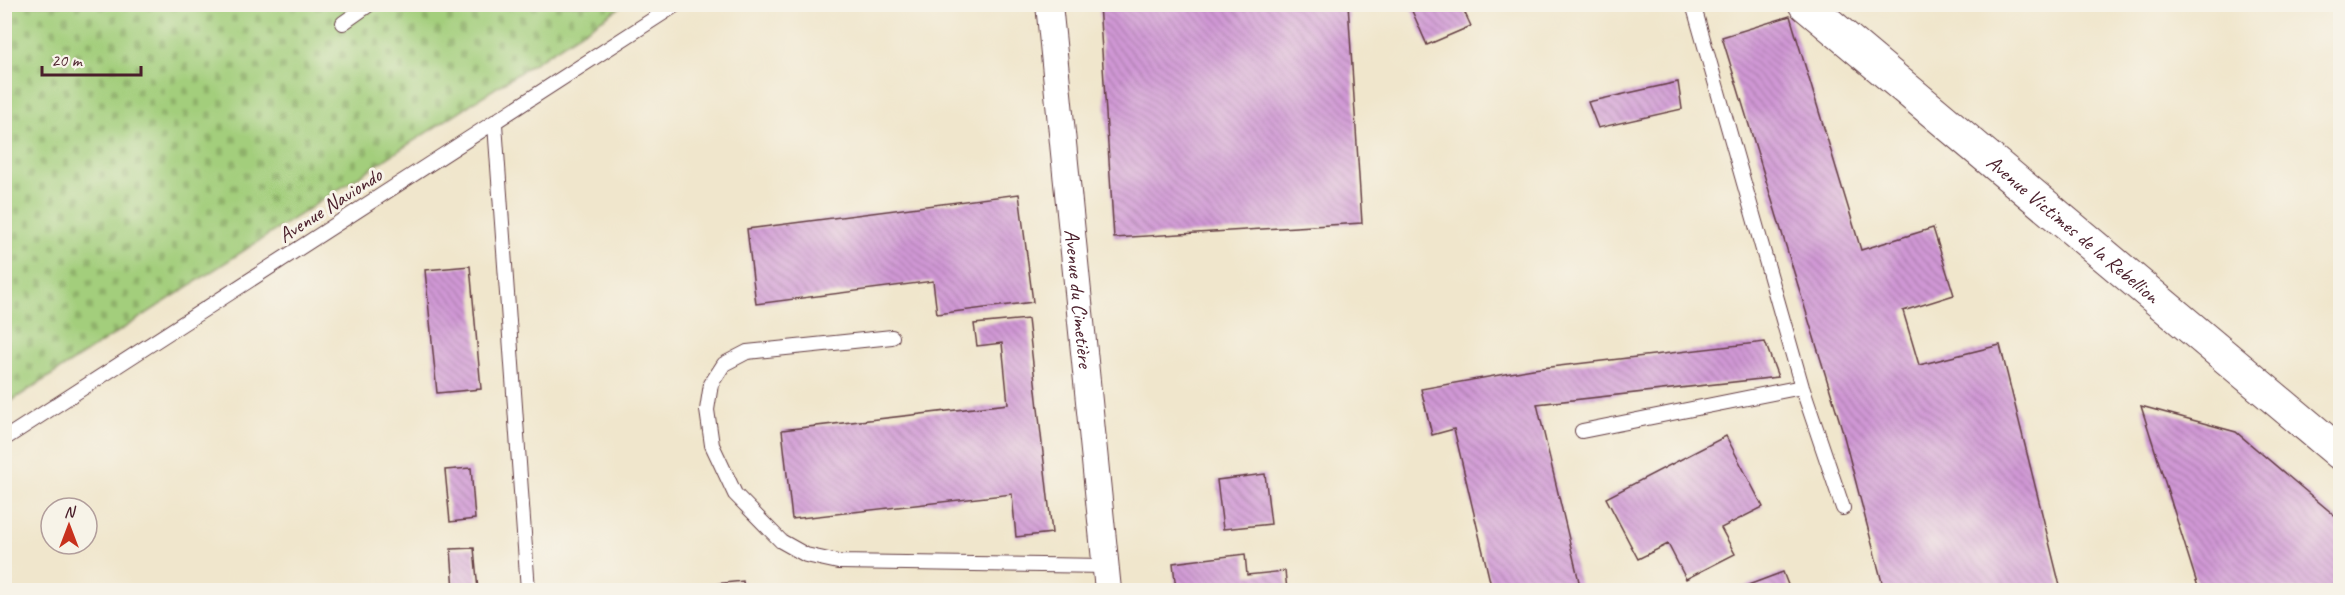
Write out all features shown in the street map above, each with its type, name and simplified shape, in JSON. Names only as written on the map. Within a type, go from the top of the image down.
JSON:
[{"type":"street","name":"Avenue du Cimetière","points":[[1049,4],[1107,578]]},
{"type":"street","name":"Avenue Victimes de la Rebellion","points":[[1805,4],[2340,453]]},
{"type":"lane","points":[[344,24],[370,4]]},
{"type":"lane","name":"Avenue Naviondo","points":[[4,439],[495,124],[677,4]]},
{"type":"lane","points":[[1693,4],[1802,387],[1843,508]]},
{"type":"lane","points":[[495,124],[528,591]]},
{"type":"lane","points":[[891,337],[747,352],[724,364],[711,384],[707,410],[712,445],[735,494],[781,541],[806,555],[838,562],[1107,578]]},
{"type":"lane","points":[[1582,431],[1802,387]]},
{"type":"green space","points":[[5,5],[624,5],[5,405]]},
{"type":"building","points":[[1099,4],[1348,4],[1362,223],[1114,238]]},
{"type":"building","points":[[1409,4],[1480,4],[1464,11],[1471,26],[1427,45]]},
{"type":"building","points":[[1790,16],[1861,250],[1933,228],[1954,295],[1903,311],[1919,365],[2000,345],[2061,590],[1884,590],[1842,429],[1722,37]]},
{"type":"building","points":[[1678,82],[1682,109],[1598,128],[1588,102]]},
{"type":"building","points":[[1019,194],[1033,302],[937,314],[933,281],[756,304],[747,229]]},
{"type":"building","points":[[470,266],[481,389],[437,393],[425,270]]},
{"type":"building","points":[[1028,319],[1052,533],[1016,537],[1012,494],[792,519],[782,430],[1008,404],[1002,343],[977,346],[974,324]]},
{"type":"building","points":[[1765,342],[1778,377],[1537,404],[1581,590],[1492,590],[1454,429],[1432,435],[1421,389],[1533,369]]},
{"type":"building","points":[[2141,406],[2236,432],[2340,520],[2340,590],[2199,590]]},
{"type":"building","points":[[1726,436],[1763,507],[1721,528],[1735,554],[1686,579],[1668,544],[1638,559],[1606,498]]},
{"type":"building","points":[[471,468],[475,519],[450,522],[445,470]]},
{"type":"building","points":[[1265,474],[1271,524],[1223,529],[1217,480]]},
{"type":"building","points":[[474,548],[478,590],[454,590],[451,549]]},
{"type":"building","points":[[1245,554],[1247,575],[1285,571],[1287,590],[1176,590],[1173,563]]},
{"type":"building","points":[[1783,572],[1790,590],[1735,590]]},
{"type":"building","points":[[743,581],[744,590],[665,590],[665,589]]}]
